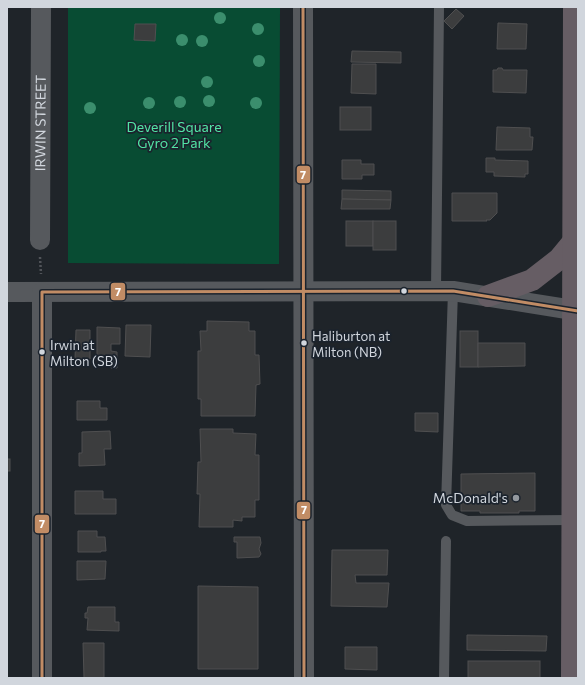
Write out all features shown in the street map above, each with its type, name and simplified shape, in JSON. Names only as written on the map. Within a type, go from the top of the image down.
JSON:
[{"type":"highway","points":[[572,678],[574,7]]},
{"type":"highway","points":[[488,296],[532,280],[559,259],[573,242]]},
{"type":"street","name":"IRWIN STREET","points":[[40,240],[41,7]]},
{"type":"street","points":[[303,7],[304,678]]},
{"type":"street","points":[[7,292],[445,291],[488,296],[573,310]]},
{"type":"street","points":[[42,292],[42,678]]},
{"type":"lane","points":[[439,7],[445,291],[446,505],[452,515],[467,521],[572,520]]},
{"type":"lane","points":[[444,678],[446,541]]},
{"type":"path","points":[[40,240],[42,292]]},
{"type":"green space","name":"Deverill Square Gyro 2 Park","points":[[68,7],[280,7],[279,264],[68,263]]},
{"type":"building","points":[[456,9],[464,16],[452,29],[444,21]]},
{"type":"building","points":[[498,23],[527,24],[526,49],[497,49]]},
{"type":"building","points":[[135,24],[156,24],[155,41],[134,40]]},
{"type":"building","points":[[352,51],[401,52],[401,63],[351,62]]},
{"type":"building","points":[[352,64],[376,64],[376,94],[351,93]]},
{"type":"building","points":[[498,68],[502,68],[503,70],[527,70],[526,93],[493,92],[493,70],[497,70]]},
{"type":"building","points":[[340,107],[371,107],[371,130],[340,130]]},
{"type":"building","points":[[497,127],[530,128],[530,137],[533,137],[532,150],[496,150]]},
{"type":"building","points":[[486,158],[495,158],[495,160],[528,161],[528,174],[525,174],[525,177],[494,176],[494,172],[486,172]]},
{"type":"building","points":[[342,160],[361,160],[361,164],[374,164],[374,175],[362,175],[362,179],[342,179]]},
{"type":"building","points":[[342,190],[391,191],[391,200],[342,199]]},
{"type":"building","points":[[452,193],[497,193],[497,213],[490,220],[486,220],[487,221],[452,221]]},
{"type":"building","points":[[342,199],[391,200],[390,209],[341,209]]},
{"type":"building","points":[[346,221],[373,221],[373,246],[346,246]]},
{"type":"building","points":[[373,221],[396,221],[396,250],[373,250]]},
{"type":"building","points":[[207,321],[249,322],[249,331],[255,331],[255,355],[259,355],[260,384],[256,385],[255,416],[201,416],[201,399],[198,399],[198,351],[201,351],[200,331],[207,331]]},
{"type":"building","points":[[126,325],[151,325],[150,357],[125,356]]},
{"type":"building","points":[[97,327],[120,328],[120,344],[111,344],[111,351],[117,352],[117,368],[111,368],[111,360],[97,359]]},
{"type":"building","points":[[76,330],[90,330],[90,359],[75,359]]},
{"type":"building","points":[[460,331],[478,331],[478,367],[460,367]]},
{"type":"building","points":[[478,343],[525,343],[525,366],[478,367]]},
{"type":"building","points":[[77,401],[100,401],[100,408],[107,408],[107,420],[77,420]]},
{"type":"building","points":[[415,413],[438,413],[438,432],[415,431]]},
{"type":"building","points":[[200,429],[233,429],[233,433],[256,434],[255,455],[259,455],[259,500],[255,500],[255,517],[242,517],[242,521],[233,520],[233,527],[199,527],[200,494],[197,494],[198,462],[201,462]]},
{"type":"building","points":[[110,431],[111,449],[104,449],[105,465],[79,466],[79,453],[82,453],[82,432]]},
{"type":"building","points":[[7,459],[10,459],[10,471],[7,471]]},
{"type":"building","points":[[535,473],[535,511],[519,511],[519,513],[480,513],[480,511],[461,511],[461,474]]},
{"type":"building","points":[[75,491],[103,491],[103,499],[116,499],[116,514],[75,514]]},
{"type":"building","points":[[78,531],[97,531],[97,537],[105,537],[106,551],[78,552]]},
{"type":"building","points":[[234,537],[260,537],[261,543],[259,549],[261,554],[259,557],[237,558],[237,542],[234,542]]},
{"type":"building","points":[[332,550],[388,550],[387,575],[355,575],[356,583],[389,583],[387,607],[331,606]]},
{"type":"building","points":[[77,561],[106,561],[105,579],[77,580]]},
{"type":"building","points":[[198,586],[258,587],[258,669],[198,669]]},
{"type":"building","points":[[88,607],[115,607],[115,622],[119,622],[119,631],[87,630],[88,618],[85,618],[85,613],[87,613]]},
{"type":"building","points":[[467,635],[547,636],[546,651],[467,650]]},
{"type":"building","points":[[83,643],[104,643],[104,678],[84,678]]},
{"type":"building","points":[[345,647],[377,647],[377,670],[345,669]]},
{"type":"building","points":[[468,661],[540,661],[540,678],[468,678]]},
{"type":"transit line","name":"7","points":[[303,7],[304,678]]},
{"type":"transit line","name":"7","points":[[42,678],[42,292],[453,291],[578,311]]},
{"type":"place","name":"Haliburton at Milton (NB)","points":[[304,343]]},
{"type":"place","name":"Irwin at Milton (SB)","points":[[42,352]]},
{"type":"place","name":"McDonald's","points":[[516,498]]}]
